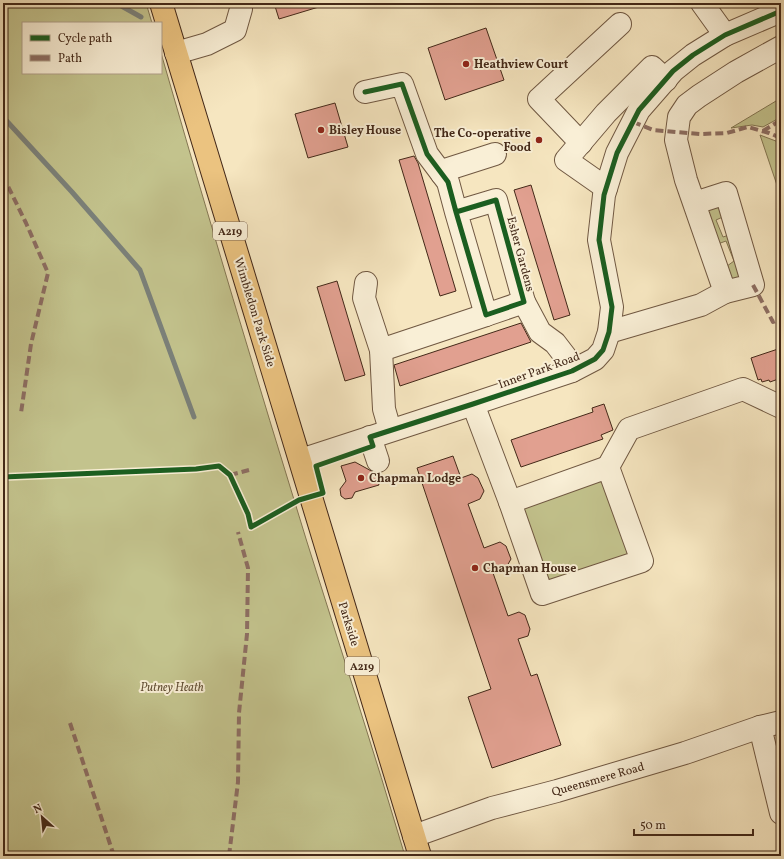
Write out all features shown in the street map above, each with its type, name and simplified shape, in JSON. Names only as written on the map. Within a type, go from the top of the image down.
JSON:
[{"type":"main road","name":"Wimbledon Park Side","points":[[161,3],[301,460]]},
{"type":"main road","name":"Parkside","points":[[301,460],[312,502],[417,846]]},
{"type":"street","points":[[176,53],[207,44],[235,30],[241,9],[240,3]]},
{"type":"street","points":[[702,3],[725,35]]},
{"type":"street","name":"Inner Park Road","points":[[301,460],[572,370],[595,359],[603,350],[610,332],[612,307],[599,240],[604,195],[617,153],[639,110],[673,71],[693,55],[725,35],[781,11]]},
{"type":"street","points":[[581,143],[539,99],[620,24]]},
{"type":"street","points":[[726,292],[686,180],[676,140],[679,116],[687,105],[699,96],[736,72],[781,47]]},
{"type":"street","points":[[606,188],[566,160],[606,113],[652,67],[666,80]]},
{"type":"street","points":[[365,92],[402,84],[427,154],[448,182],[486,316]]},
{"type":"street","points":[[442,174],[445,170],[495,154]]},
{"type":"street","points":[[610,332],[701,305],[726,292],[753,285],[726,193],[695,203]]},
{"type":"street","name":"Esher Gardens","points":[[456,212],[496,200],[524,302],[540,332],[555,343],[565,356],[572,370]]},
{"type":"street","points":[[366,283],[364,298],[381,350],[384,409],[378,461]]},
{"type":"street","name":"Esher Gardens","points":[[381,350],[524,302]]},
{"type":"street","points":[[510,502],[608,468],[629,429],[743,389],[781,407]]},
{"type":"street","points":[[473,404],[510,502],[542,594],[642,561],[608,468]]},
{"type":"street","name":"Queensmere Road","points":[[417,846],[492,808],[557,791],[671,757],[760,727],[781,722]]},
{"type":"street","points":[[760,727],[781,813]]},
{"type":"green space","name":"Putney Heath","points":[[3,3],[146,3],[152,22],[22,22],[22,74],[162,74],[162,56],[307,542],[405,856],[3,856]]},
{"type":"green space","points":[[781,98],[781,117],[763,127],[752,125],[731,128]]},
{"type":"green space","points":[[760,135],[781,143],[781,197]]},
{"type":"green space","points":[[721,202],[725,216],[716,220],[723,237],[732,234],[744,279],[733,284],[723,269],[734,261],[726,241],[715,245],[707,210]]},
{"type":"green space","points":[[601,479],[632,554],[549,586],[521,510],[524,503]]},
{"type":"building","points":[[274,3],[322,3],[322,6],[279,19]]},
{"type":"building","name":"Heathview Court","points":[[486,28],[504,80],[445,100],[428,48]]},
{"type":"building","name":"Bisley House","points":[[335,103],[348,147],[308,158],[295,114]]},
{"type":"building","points":[[414,156],[418,163],[456,291],[440,296],[399,160]]},
{"type":"building","points":[[531,185],[570,315],[554,320],[514,190]]},
{"type":"building","points":[[337,281],[365,375],[345,381],[317,287]]},
{"type":"building","points":[[521,323],[531,342],[400,386],[394,365]]},
{"type":"building","points":[[781,348],[781,378],[770,382],[769,380],[762,382],[761,379],[758,380],[751,358]]},
{"type":"building","points":[[604,404],[613,430],[601,435],[603,439],[521,467],[511,440],[593,412],[592,408]]},
{"type":"building","name":"Chapman House","points":[[453,456],[461,478],[472,474],[478,478],[484,491],[480,499],[468,504],[484,548],[500,542],[506,546],[511,559],[507,566],[492,570],[508,616],[519,612],[525,615],[530,629],[528,636],[518,639],[531,676],[537,674],[561,745],[492,768],[468,697],[491,689],[417,468]]},
{"type":"building","name":"Chapman Lodge","points":[[355,462],[375,473],[379,485],[355,492],[352,498],[345,499],[341,496],[340,489],[346,481],[341,466]]},
{"type":"waterway","points":[[116,3],[141,17]]},
{"type":"waterway","points":[[3,117],[72,192],[140,270],[194,417]]},
{"type":"marked path","points":[[763,131],[781,120]]},
{"type":"marked path","points":[[633,122],[653,130],[700,134],[727,133],[748,127],[781,138]]},
{"type":"marked path","points":[[3,176],[48,273],[31,344],[21,413]]},
{"type":"marked path","points":[[753,285],[773,322],[781,319]]},
{"type":"marked path","points":[[230,475],[249,470]]},
{"type":"marked path","points":[[229,856],[238,782],[239,713],[247,634],[248,568],[238,532]]},
{"type":"marked path","points":[[70,723],[114,856]]},
{"type":"cycle path","points":[[3,477],[196,469],[219,466],[230,475],[248,514],[251,527],[299,500],[323,493],[316,466],[373,446],[370,437],[572,371],[595,359],[603,350],[609,332],[612,307],[599,240],[604,195],[617,153],[639,110],[673,71],[693,55],[725,35],[781,11]]},
{"type":"cycle path","points":[[365,92],[402,84],[427,154],[448,182],[456,212],[496,200],[524,302],[486,315],[456,212]]},
{"type":"place","name":"Heathview Court","points":[[466,64]]},
{"type":"place","name":"Bisley House","points":[[321,130]]},
{"type":"place","name":"The Co-operative Food","points":[[539,140]]},
{"type":"place","name":"Chapman Lodge","points":[[361,478]]},
{"type":"place","name":"Chapman House","points":[[475,568]]}]
